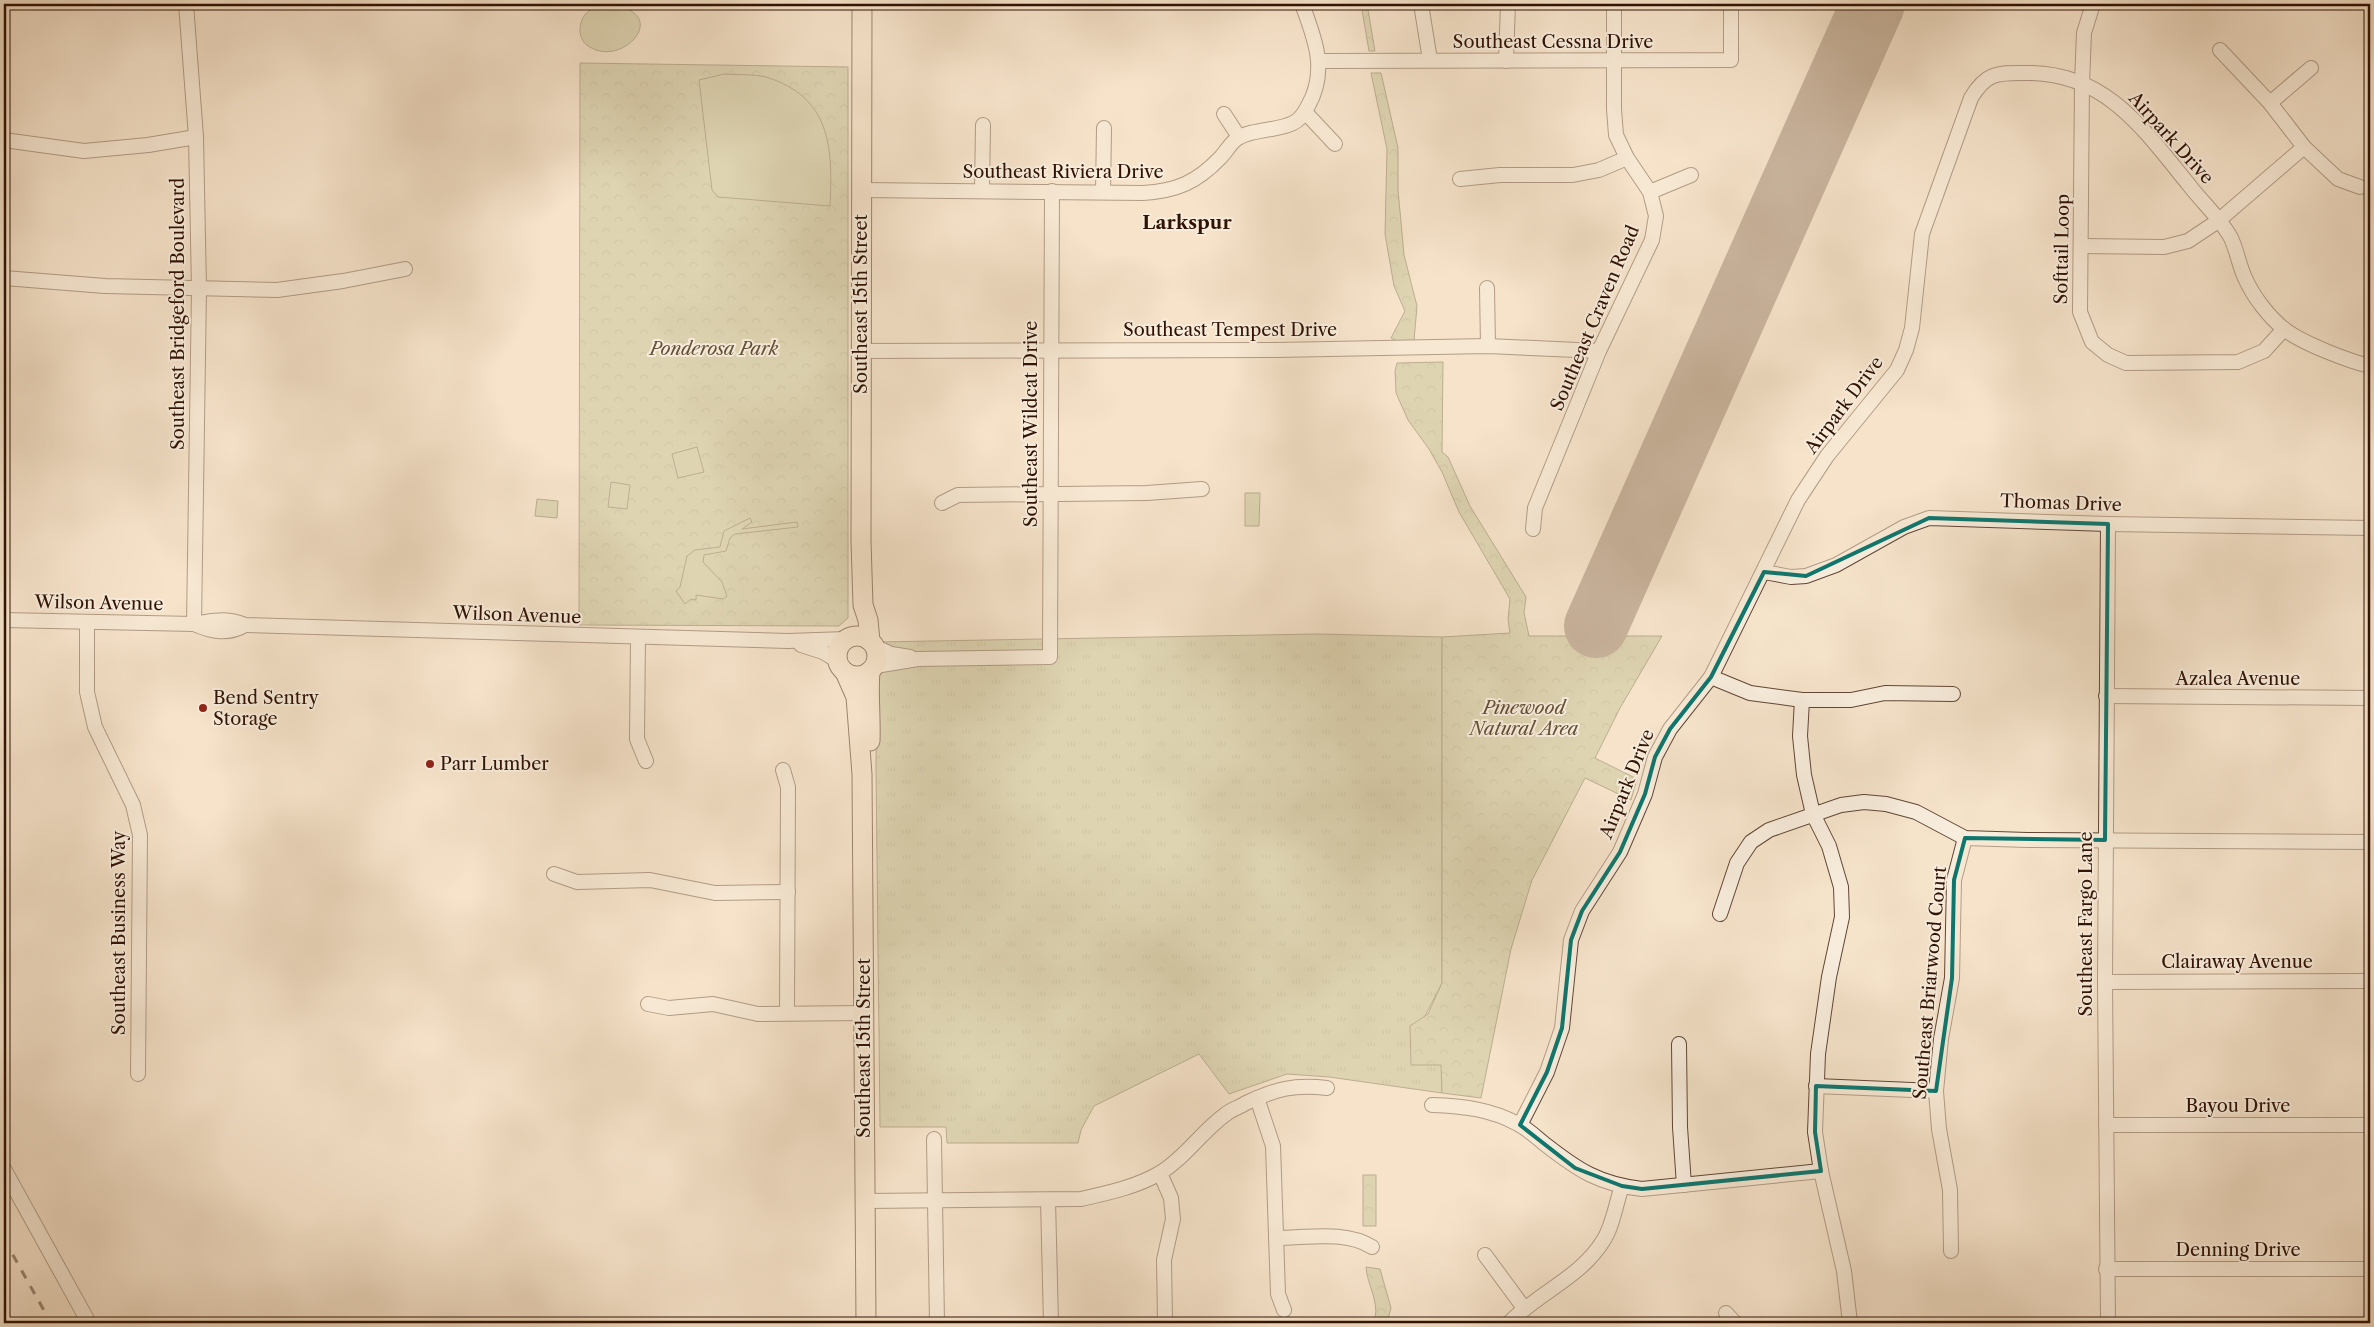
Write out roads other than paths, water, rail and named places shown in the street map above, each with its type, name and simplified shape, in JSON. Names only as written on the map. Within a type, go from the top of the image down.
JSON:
[{"type":"main road","name":"Southeast 15th Street","points":[[861,641],[863,605],[860,351],[862,4]]},
{"type":"main road","points":[[861,641],[877,652],[872,669],[858,676],[841,666],[838,649],[861,641]]},
{"type":"main road","name":"Southeast 15th Street","points":[[841,666],[856,697],[862,774],[866,1323]]},
{"type":"main road","name":"Southeast 15th Street","points":[[862,774],[869,756],[871,711],[868,696],[872,669]]},
{"type":"street","name":"Southeast Bridgeford Boulevard","points":[[186,4],[196,137],[199,289],[194,624]]},
{"type":"street","points":[[1224,114],[1239,137],[1294,123],[1305,112],[1316,92],[1320,75],[1319,61],[1302,4]]},
{"type":"street","points":[[1421,4],[1430,60]]},
{"type":"street","points":[[1506,61],[1508,4]]},
{"type":"street","name":"Southeast Craven Road","points":[[1533,529],[1535,508],[1599,351],[1652,240],[1656,216],[1650,192],[1627,158],[1616,136],[1614,4]]},
{"type":"street","name":"Southeast Cessna Drive","points":[[1319,61],[1731,60],[1731,4]]},
{"type":"street","name":"Softtail Loop","points":[[2093,4],[2084,33],[2080,312],[2092,342],[2108,355],[2126,363],[2238,362],[2264,351],[2284,329]]},
{"type":"street","points":[[2220,50],[2270,103],[2304,147],[2338,179],[2360,187]]},
{"type":"street","points":[[2270,103],[2311,68]]},
{"type":"street","name":"Airpark Drive","points":[[1520,1125],[1547,1072],[1562,1028],[1571,940],[1582,912],[1620,852],[1645,794],[1655,757],[1670,729],[1711,677],[1798,500],[1827,456],[1897,370],[1906,350],[1912,328],[1922,234],[1971,98],[1979,83],[1990,76],[2003,73],[2037,73],[2082,82],[2121,106],[2138,123],[2230,238],[2245,278],[2260,304],[2284,329],[2318,347],[2370,366]]},
{"type":"street","points":[[1305,112],[1335,144]]},
{"type":"street","points":[[982,191],[983,125]]},
{"type":"street","points":[[1103,192],[1104,128]]},
{"type":"street","points":[[4,140],[84,151],[148,145],[196,137]]},
{"type":"street","name":"Southeast Riviera Drive","points":[[862,190],[1166,192],[1185,186],[1203,174],[1239,137]]},
{"type":"street","points":[[2081,246],[2164,246],[2188,241],[2218,221],[2304,147]]},
{"type":"street","points":[[1460,179],[1500,174],[1573,174],[1599,170],[1627,158]]},
{"type":"street","points":[[1650,192],[1690,176]]},
{"type":"street","name":"Southeast Wildcat Drive","points":[[918,658],[1050,657],[1052,191]]},
{"type":"street","points":[[4,278],[105,286],[277,290],[343,281],[404,269]]},
{"type":"street","points":[[1487,288],[1488,346]]},
{"type":"street","name":"Southeast Tempest Drive","points":[[860,351],[1276,350],[1488,346],[1599,351]]},
{"type":"street","points":[[942,503],[958,495],[1147,493],[1202,489]]},
{"type":"street","name":"Thomas Drive","points":[[1764,572],[1791,577],[1806,576],[1836,565],[1904,527],[1929,518],[2108,524],[2370,528]]},
{"type":"street","name":"Southeast Fargo Lane","points":[[2108,524],[2105,840],[2106,1269],[2108,1323]]},
{"type":"street","name":"Wilson Avenue","points":[[4,620],[194,624],[211,620],[234,620],[245,625],[788,641],[861,641]]},
{"type":"street","name":"Southeast Business Way","points":[[86,622],[86,692],[95,727],[133,806],[140,835],[138,1074]]},
{"type":"street","points":[[638,637],[637,739],[646,761]]},
{"type":"street","name":"Wilson Avenue","points":[[788,641],[823,652],[841,666]]},
{"type":"street","points":[[861,641],[891,654],[918,658]]},
{"type":"street","points":[[872,669],[918,658]]},
{"type":"street","points":[[1711,677],[1750,693],[1802,700],[1851,700],[1886,694],[1953,694]]},
{"type":"street","name":"Azalea Avenue","points":[[2106,696],[2370,698]]},
{"type":"street","points":[[1802,700],[1800,736],[1804,775],[1813,814],[1829,846],[1841,887],[1842,917],[1829,977],[1816,1086],[1816,1132],[1821,1171],[1844,1272],[1850,1323]]},
{"type":"street","points":[[783,770],[788,787],[786,1013]]},
{"type":"street","points":[[1720,914],[1737,863],[1752,842],[1770,830],[1813,814],[1841,805],[1864,802],[1886,804],[1916,812],[1965,838],[2370,842]]},
{"type":"street","name":"Southeast Briarwood Court","points":[[1951,1251],[1950,1190],[1939,1129],[1936,1091],[1941,1038],[1952,978],[1954,880],[1965,838]]},
{"type":"street","points":[[554,874],[577,882],[650,880],[715,893],[788,892]]},
{"type":"street","name":"Clairaway Avenue","points":[[2105,982],[2370,981]]},
{"type":"street","points":[[648,1004],[669,1008],[713,1004],[758,1014],[864,1013]]},
{"type":"street","points":[[1679,1044],[1680,1127],[1684,1185]]},
{"type":"street","points":[[865,1201],[1081,1199],[1115,1192],[1160,1173],[1186,1153],[1226,1114],[1257,1098],[1284,1087],[1307,1085],[1327,1088]]},
{"type":"street","points":[[1816,1086],[1936,1091]]},
{"type":"street","points":[[1257,1098],[1273,1146],[1278,1294],[1284,1310]]},
{"type":"street","points":[[1432,1105],[1462,1106],[1490,1111],[1520,1125],[1575,1168],[1598,1180],[1622,1186],[1642,1188],[1684,1185],[1821,1171]]},
{"type":"street","name":"Bayou Drive","points":[[2106,1125],[2370,1125]]},
{"type":"street","points":[[934,1139],[937,1323]]},
{"type":"street","points":[[4,1169],[89,1323]]},
{"type":"street","points":[[1160,1173],[1171,1198],[1173,1219],[1164,1260],[1165,1319]]},
{"type":"street","points":[[1509,1323],[1524,1308],[1580,1270],[1604,1240],[1622,1186]]},
{"type":"street","points":[[1048,1200],[1051,1323]]},
{"type":"street","points":[[1276,1238],[1343,1237],[1362,1240],[1372,1247]]},
{"type":"street","points":[[1485,1255],[1524,1308]]},
{"type":"street","name":"Denning Drive","points":[[2106,1269],[2370,1269]]},
{"type":"railway","points":[[4,1239],[51,1323]]},
{"type":"place","name":"Bend Sentry Storage","points":[[203,708]]},
{"type":"place","name":"Parr Lumber","points":[[430,764]]},
{"type":"district","name":"Larkspur","points":[[1187,222]]},
{"type":"park label","name":"Ponderosa Park","points":[[714,349]]},
{"type":"park label","name":"Pinewood Natural Area","points":[[1524,718]]}]
